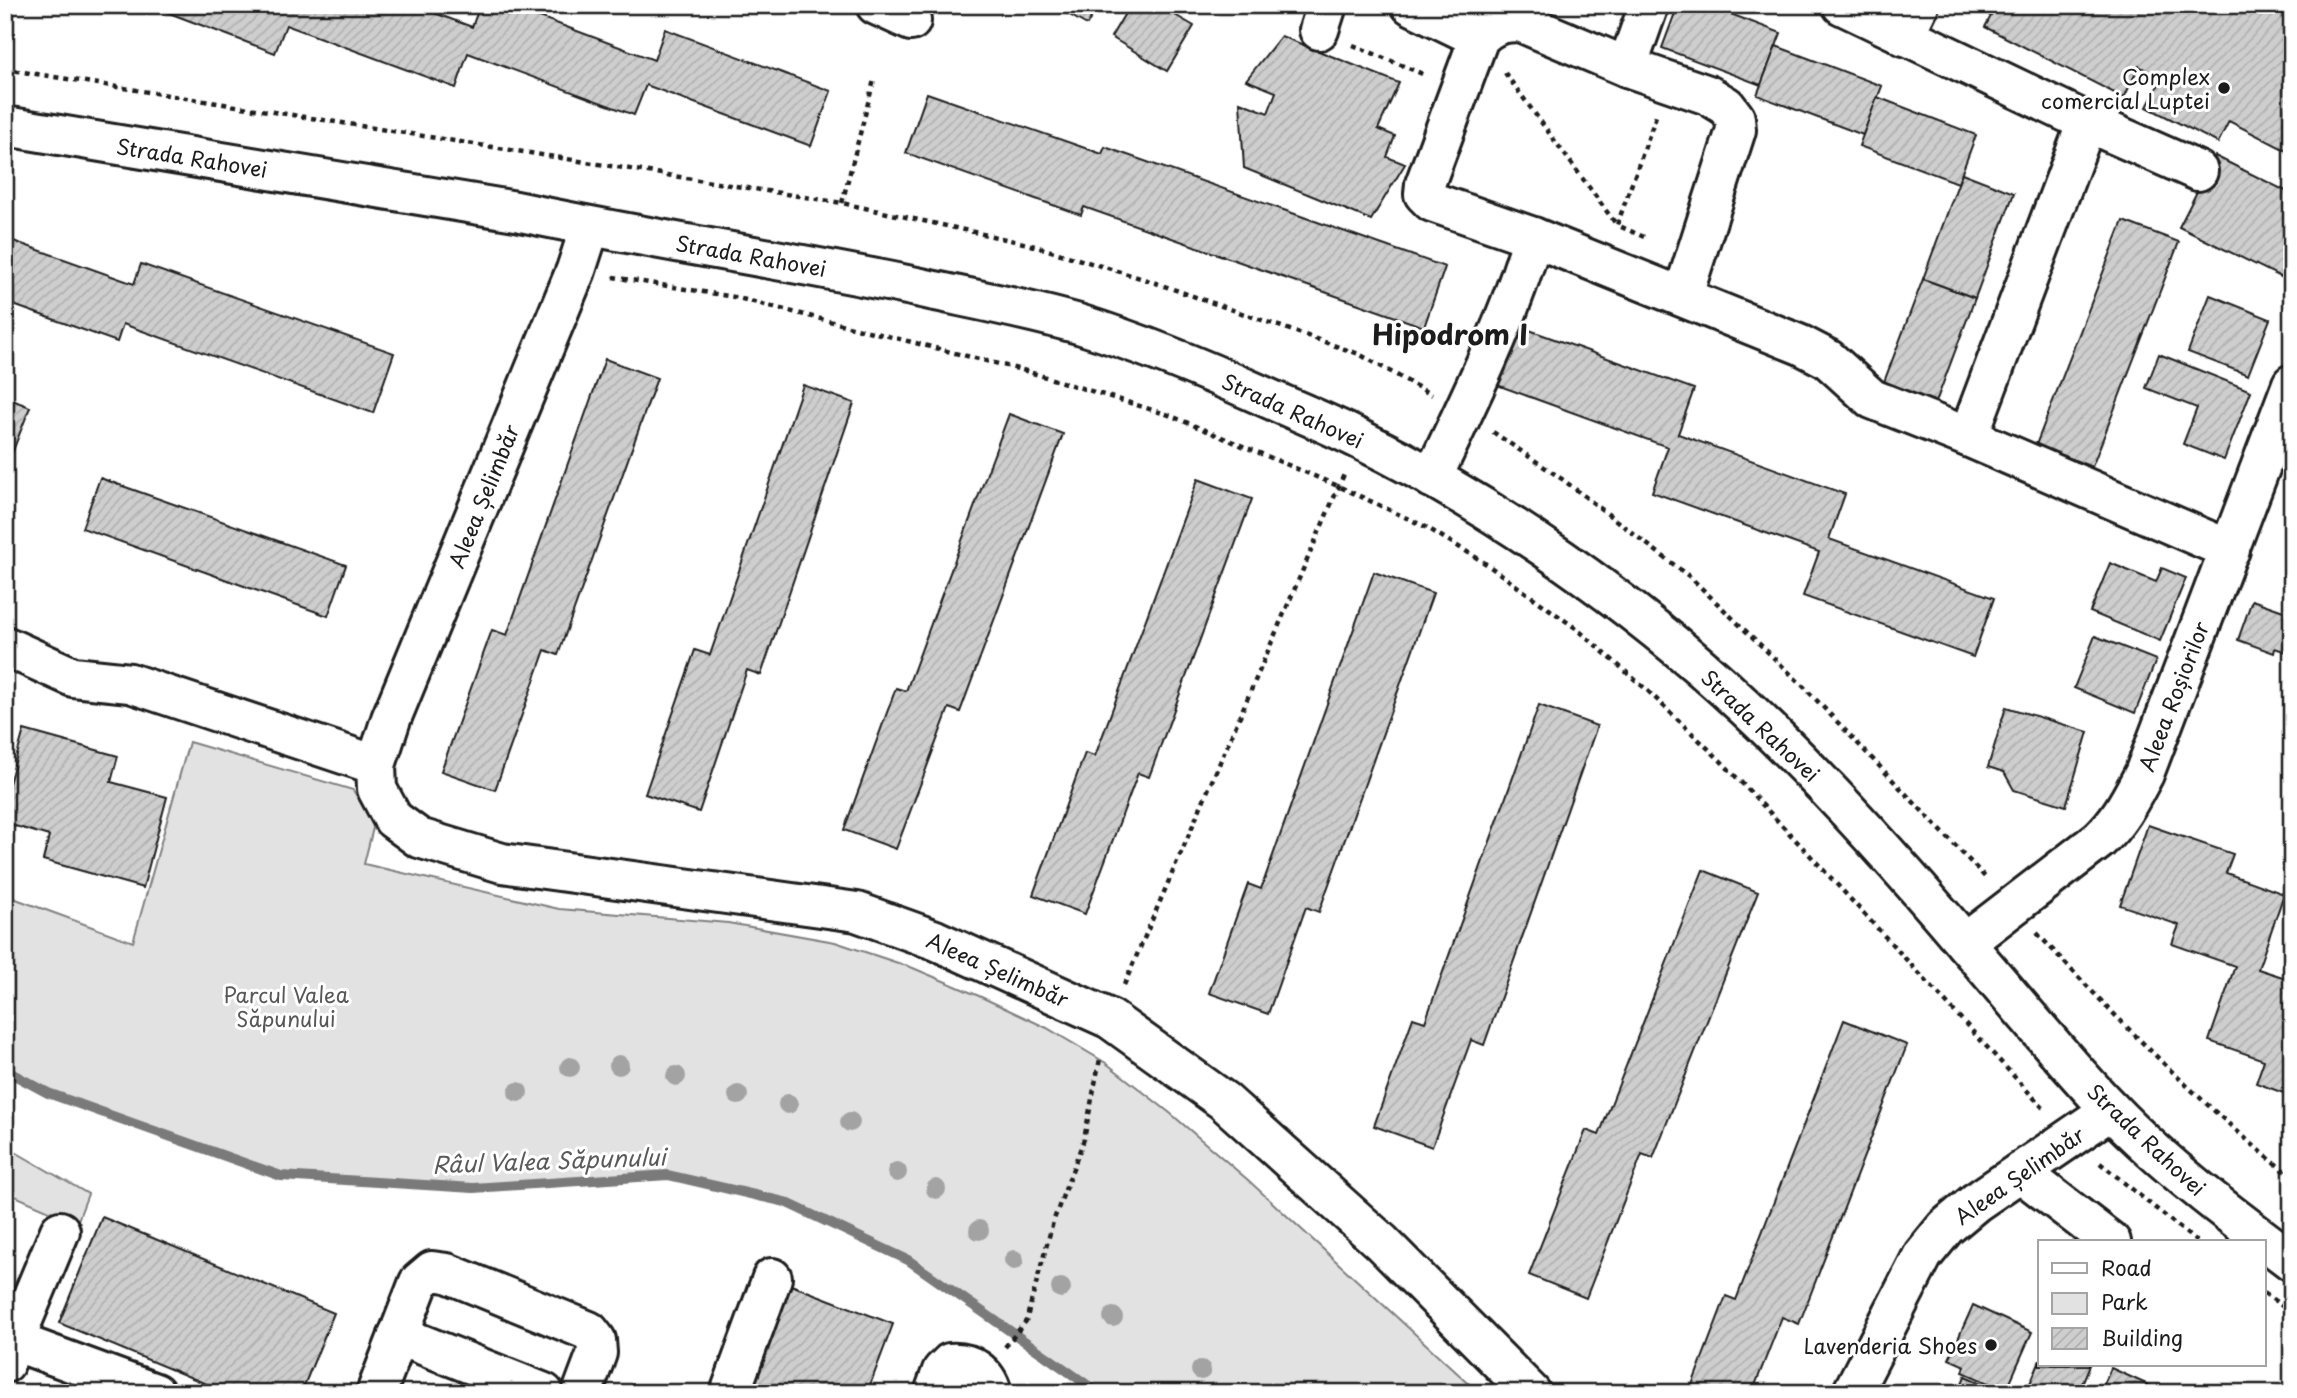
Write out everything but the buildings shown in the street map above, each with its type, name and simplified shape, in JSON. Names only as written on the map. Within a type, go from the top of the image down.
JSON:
[{"type":"street","points":[[876,5],[911,20]]},
{"type":"street","points":[[1411,5],[1479,38]]},
{"type":"street","points":[[1627,67],[1649,5]]},
{"type":"street","points":[[1842,5],[1912,20],[2087,122],[2197,172]]},
{"type":"street","points":[[1682,295],[1736,130],[1735,118],[1726,106],[1708,95],[1627,67],[1520,22],[1503,22],[1490,27],[1479,38],[1425,184],[1424,194],[1432,202],[1533,237],[1801,345],[1828,359],[1872,399],[1968,436],[2230,550]]},
{"type":"street","points":[[1968,436],[2087,122]]},
{"type":"street","name":"Strada Rahovei","points":[[5,126],[516,211],[590,227],[833,269],[1080,324],[1193,365],[1360,439],[1432,478],[1598,586],[1666,638],[1742,705],[1812,772],[2112,1111],[2165,1162],[2264,1240]]},
{"type":"street","name":"Aleea Șelimbăr","points":[[590,227],[576,271],[391,719],[376,765],[377,789],[393,819],[419,838],[502,863],[858,912],[935,940],[1110,1019],[1224,1101],[1381,1242],[1531,1393]]},
{"type":"street","points":[[1432,478],[1464,412],[1524,267],[1533,237]]},
{"type":"street","name":"Aleea Roșiorilor","points":[[1965,943],[2099,840],[2113,827],[2129,802],[2144,774],[2292,384]]},
{"type":"street","points":[[5,646],[73,677],[130,683],[376,765]]},
{"type":"street","name":"Aleea Șelimbăr","points":[[1852,1393],[1923,1255],[1946,1227],[2020,1171],[2112,1111]]},
{"type":"street","points":[[2020,1171],[2108,1240]]},
{"type":"street","points":[[60,1231],[10,1352],[155,1393]]},
{"type":"street","name":"Strada Rahovei","points":[[2266,1241],[2292,1261]]},
{"type":"street","points":[[376,1393],[419,1282],[432,1271],[447,1273],[589,1331],[596,1340],[597,1353],[582,1393]]},
{"type":"street","points":[[730,1393],[772,1278]]},
{"type":"street","points":[[398,1335],[544,1393]]},
{"type":"street","points":[[934,1393],[942,1371],[950,1363],[962,1362],[987,1384]]},
{"type":"path","points":[[1323,18],[1458,89]]},
{"type":"path","points":[[1479,38],[1617,225],[1694,259]]},
{"type":"path","points":[[5,69],[842,203],[1028,244],[1265,320],[1359,354],[1464,412],[1562,479],[1690,578],[1804,687],[2114,1017],[2217,1115],[2292,1177]]},
{"type":"path","points":[[842,203],[874,80]]},
{"type":"path","points":[[1617,225],[1669,83]]},
{"type":"path","points":[[576,271],[734,297],[1026,371],[1169,415],[1338,486],[1426,527],[1482,561],[1577,629],[1648,691],[1720,760],[2071,1138],[2195,1240]]},
{"type":"path","points":[[987,1384],[1026,1321],[1053,1222],[1084,1139],[1110,1019],[1360,439]]},
{"type":"path","points":[[2266,1294],[2292,1313]]},
{"type":"green space","name":"Parcul Valea Săpunului","points":[[189,742],[353,790],[374,824],[364,864],[559,909],[728,923],[835,942],[913,968],[1047,1028],[1106,1063],[1170,1113],[1248,1180],[1479,1393],[1093,1393],[908,1260],[785,1202],[669,1175],[473,1188],[281,1176],[48,1093],[5,1070],[5,895],[133,942]]},
{"type":"green space","points":[[5,1146],[88,1194],[77,1223],[13,1195],[5,1215]]},
{"type":"waterway","name":"Râul Valea Săpunului","points":[[5,1070],[48,1093],[281,1176],[473,1188],[668,1175],[785,1202],[908,1260],[1099,1393]]},
{"type":"place","name":"Complex comercial Luptei","points":[[2224,88]]},
{"type":"place","name":"Lavenderia Shoes","points":[[1991,1345]]},
{"type":"district","name":"Hipodrom I","points":[[1450,333]]}]
